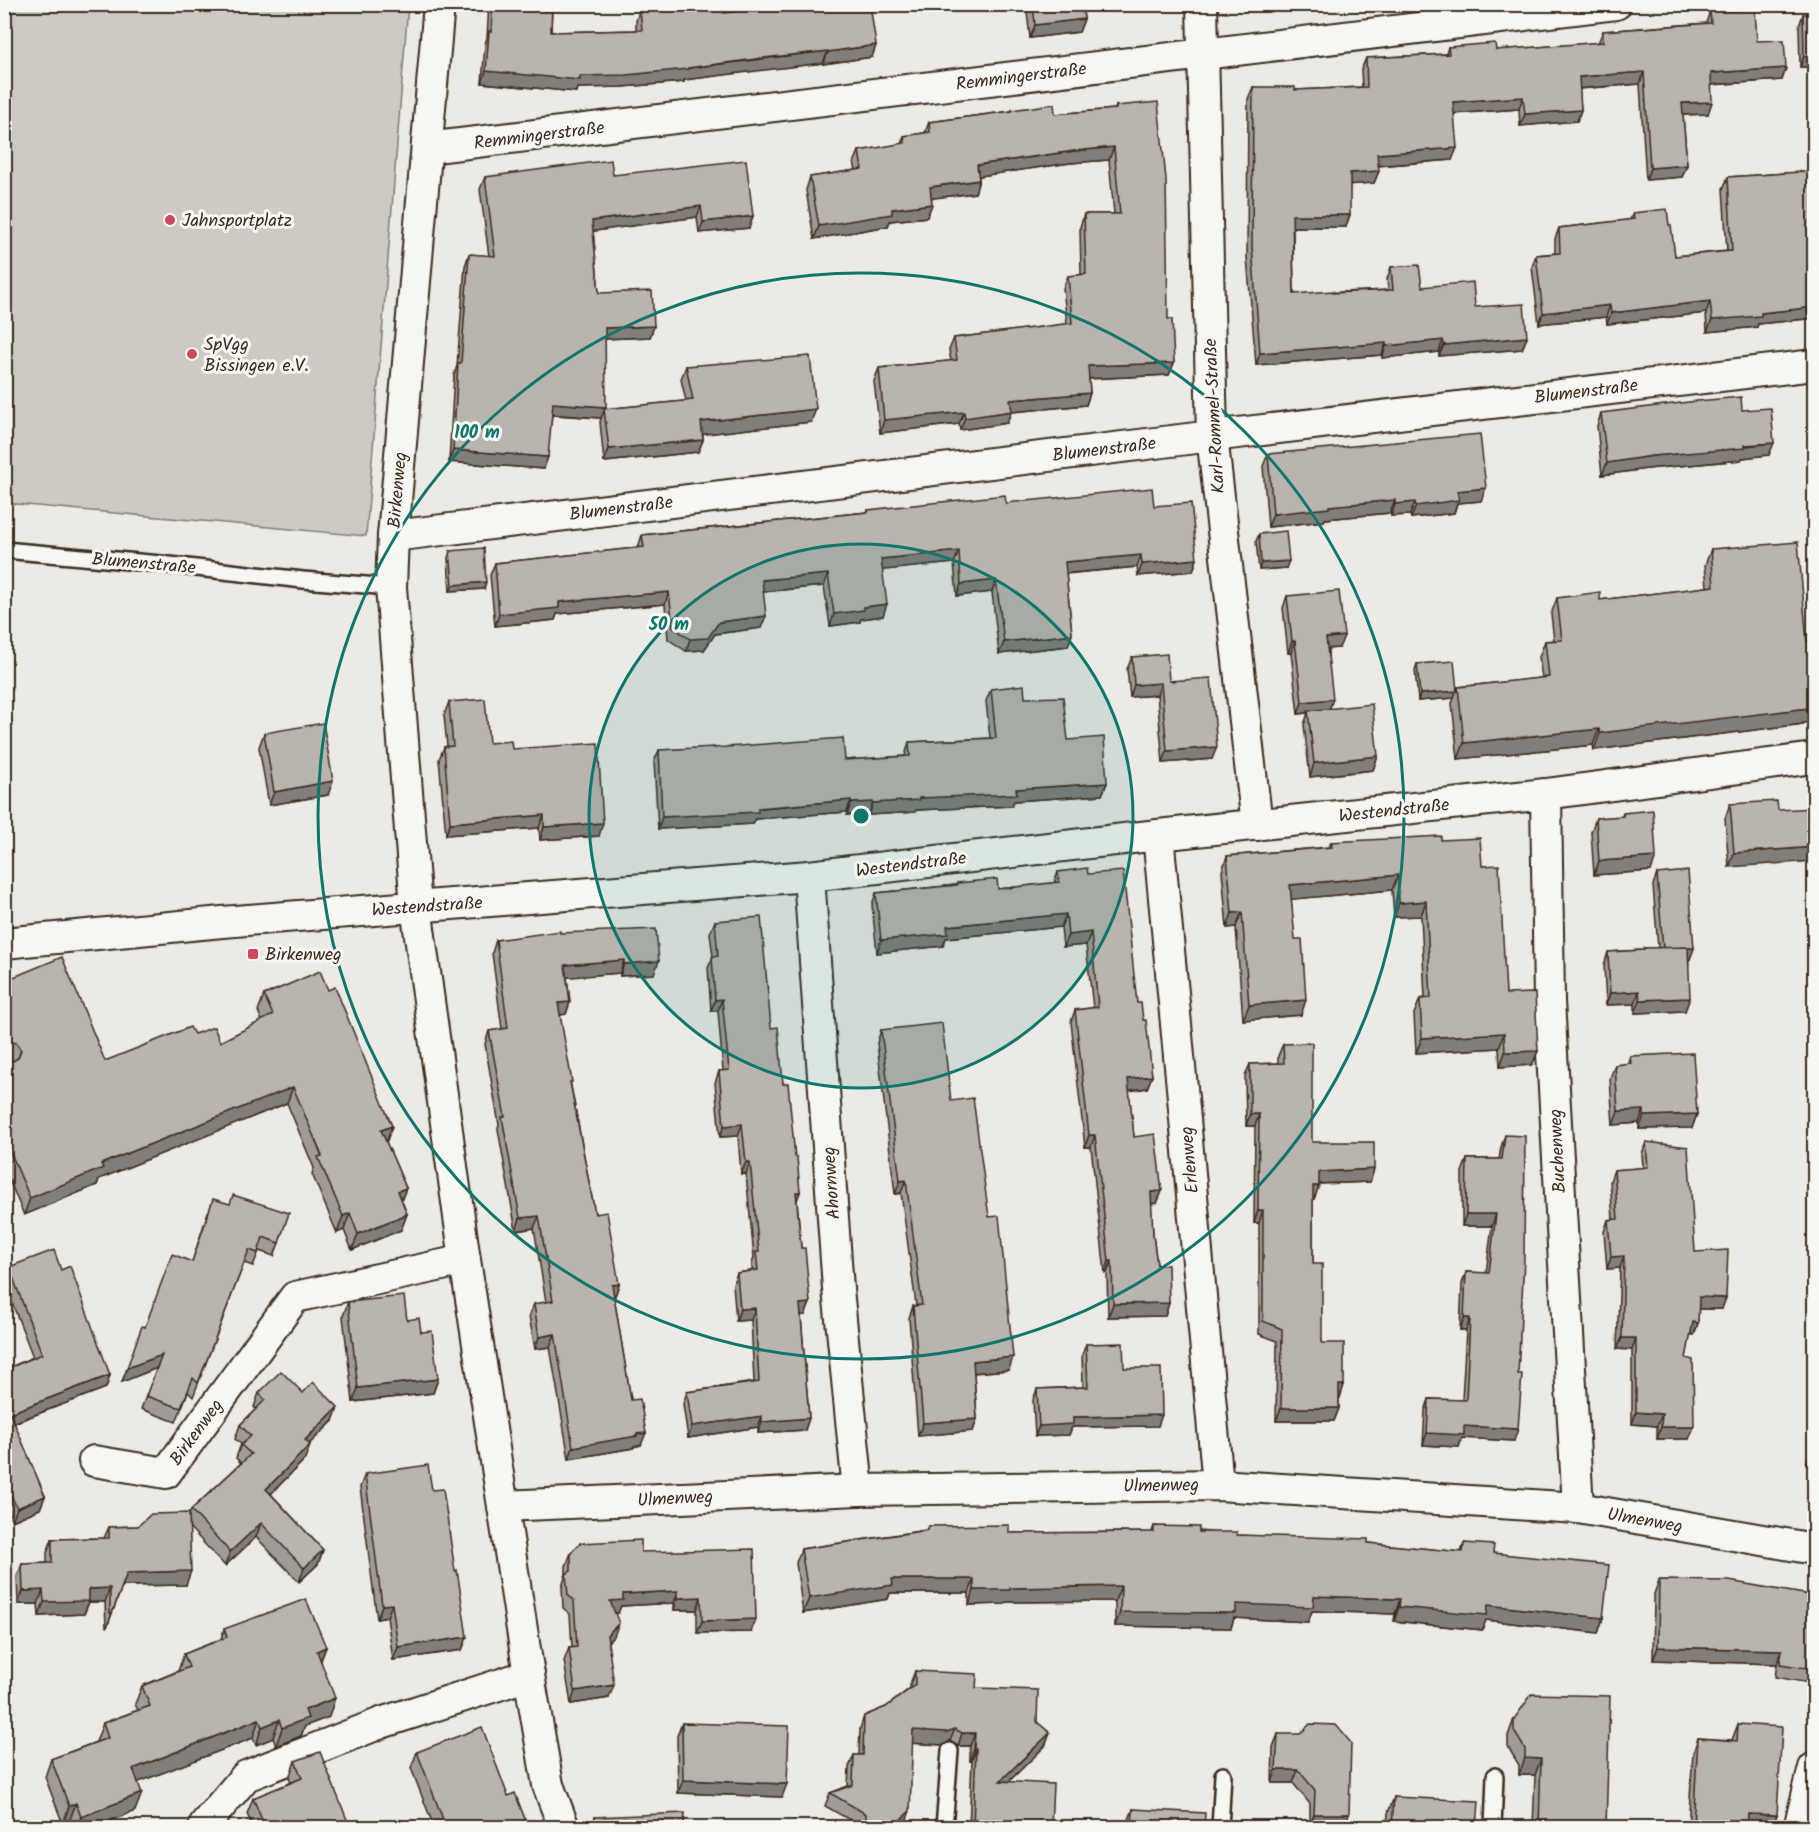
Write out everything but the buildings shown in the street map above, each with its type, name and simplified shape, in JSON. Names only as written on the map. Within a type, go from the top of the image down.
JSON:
[{"type":"street","name":"Birkenweg","points":[[439,4],[390,586],[416,907],[465,1260],[548,1785],[564,1827]]},
{"type":"street","name":"Karl-Rommel-Straße","points":[[1202,4],[1212,436],[1257,825]]},
{"type":"street","name":"Remmingerstraße","points":[[427,148],[1616,4]]},
{"type":"street","name":"Blumenstraße","points":[[393,536],[1212,436],[1815,366]]},
{"type":"street","name":"Westendstraße","points":[[4,943],[222,922],[809,876],[1158,835],[1546,794],[1815,758]]},
{"type":"street","name":"Buchenweg","points":[[1546,794],[1549,1001],[1578,1508]]},
{"type":"street","name":"Erlenweg","points":[[1158,835],[1218,1485]]},
{"type":"street","name":"Ahornweg","points":[[809,876],[838,1289],[858,1490]]},
{"type":"street","name":"Birkenweg","points":[[94,1461],[166,1473],[296,1297],[465,1260]]},
{"type":"street","name":"Ulmenweg","points":[[503,1506],[858,1490],[1218,1485],[1578,1508],[1815,1549]]},
{"type":"street","points":[[205,1824],[246,1776],[381,1723],[529,1676]]},
{"type":"street","points":[[1799,1827],[1815,1768]]},
{"type":"lane","name":"Blumenstraße","points":[[4,550],[303,580],[390,586]]},
{"type":"lane","points":[[944,1827],[950,1751]]},
{"type":"lane","points":[[1220,1827],[1223,1775]]},
{"type":"lane","points":[[1493,1827],[1494,1776]]},
{"type":"shaded area","name":"Jahnsportplatz","points":[[4,5],[408,5],[366,536],[5,503]]},
{"type":"place","name":"Jahnsportplatz","points":[[170,220]]},
{"type":"place","name":"SpVgg Bissingen e.V.","points":[[192,354]]},
{"type":"place","name":"Birkenweg","points":[[253,954]]}]
